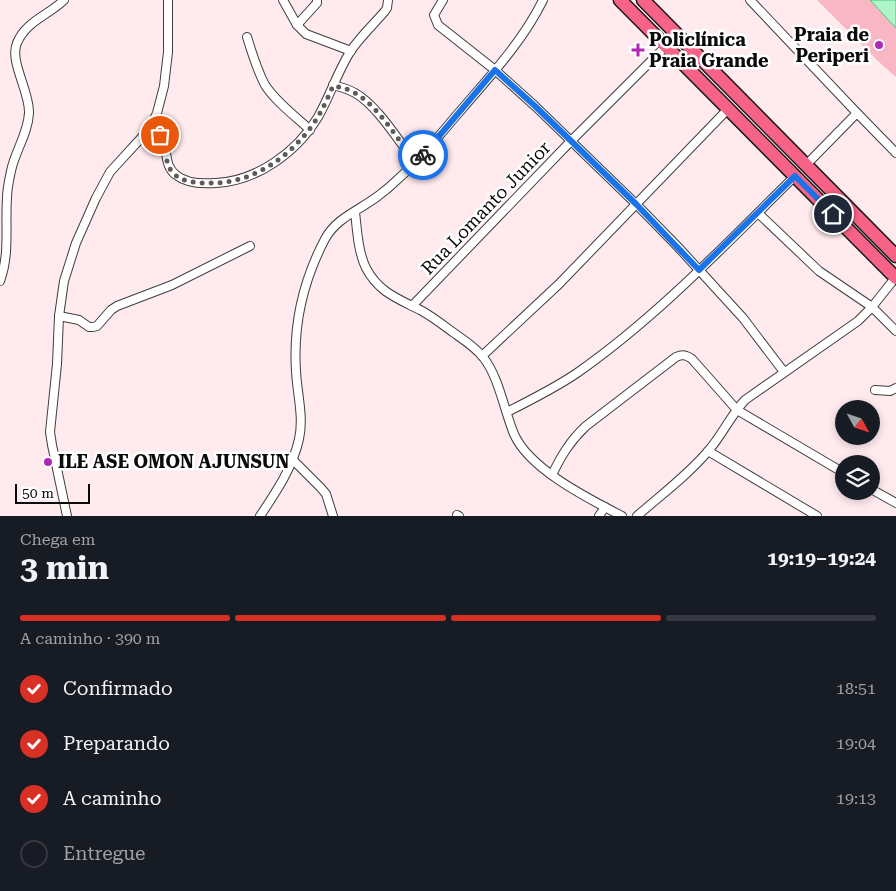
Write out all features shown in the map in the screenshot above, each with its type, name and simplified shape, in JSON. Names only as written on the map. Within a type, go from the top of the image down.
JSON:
[{"type":"main road","points":[[620,0],[896,278]]},
{"type":"main road","points":[[643,0],[896,256]]},
{"type":"street","points":[[0,281],[6,254],[7,199],[10,177],[15,157],[29,122],[27,96],[15,56],[16,46],[20,36],[29,25],[64,0]]},
{"type":"street","points":[[68,516],[50,432],[57,364],[59,316],[64,281],[76,243],[110,172],[151,126],[157,113],[164,86],[168,52],[168,0]]},
{"type":"street","points":[[282,0],[297,25],[306,34],[351,51]]},
{"type":"street","points":[[297,25],[317,3],[317,0]]},
{"type":"street","points":[[151,126],[163,141],[167,163],[178,177],[188,181],[227,183],[260,171],[285,154],[310,130],[325,105],[351,51],[385,11],[388,0]]},
{"type":"street","points":[[443,0],[434,15],[438,24],[495,70],[535,106],[636,204],[743,318],[784,372]]},
{"type":"street","points":[[260,516],[277,491],[292,459],[299,438],[301,423],[296,369],[297,332],[301,306],[309,277],[326,237],[340,220],[379,196],[416,163],[529,27],[543,0]]},
{"type":"street","points":[[750,0],[896,153]]},
{"type":"street","points":[[247,37],[260,75],[266,85],[278,100],[310,130]]},
{"type":"street","name":"Rua Lomanto Junior","points":[[412,306],[666,46]]},
{"type":"street","points":[[333,86],[345,88],[355,93],[372,106],[416,163]]},
{"type":"street","points":[[482,356],[559,284],[728,109]]},
{"type":"street","points":[[806,164],[857,113]]},
{"type":"street","points":[[507,412],[544,394],[576,374],[648,317],[795,176]]},
{"type":"street","points":[[355,212],[362,255],[365,266],[373,279],[397,299],[436,320],[472,346],[482,356],[492,374],[519,444],[528,455],[552,475],[622,516]]},
{"type":"street","points":[[758,213],[819,271],[872,307],[896,331]]},
{"type":"street","points":[[59,316],[79,320],[89,326],[97,326],[117,306],[172,285],[250,246]]},
{"type":"street","points":[[637,516],[708,451],[745,400],[858,321],[896,278]]},
{"type":"street","points":[[552,475],[567,447],[586,426],[681,355],[692,359],[737,410],[835,468]]},
{"type":"street","points":[[875,390],[890,391],[896,388]]},
{"type":"street","points":[[708,451],[803,513],[817,516]]},
{"type":"street","points":[[292,459],[321,488],[329,502],[333,516]]},
{"type":"street","points":[[880,494],[896,503]]},
{"type":"street","points":[[599,516],[604,507]]},
{"type":"sand","name":"Praia de Periperi","points":[[817,0],[870,0],[896,28],[896,77],[879,62]]},
{"type":"shaded area","points":[[870,0],[896,0],[896,28]]},
{"type":"way so far","points":[[160,135],[167,163],[178,177],[197,183],[227,183],[260,171],[285,154],[310,130],[325,105],[333,86],[345,88],[355,93],[372,106],[416,163],[423,155]]},
{"type":"place","name":"Praia de Periperi","points":[[879,45]]},
{"type":"place","name":"Policlínica Praia Grande","points":[[638,50]]},
{"type":"place","name":"ILE ASE OMON AJUNSUN","points":[[48,462]]},
{"type":"route","points":[[423,155],[495,70],[636,204],[699,270],[795,176],[833,214]]}]
